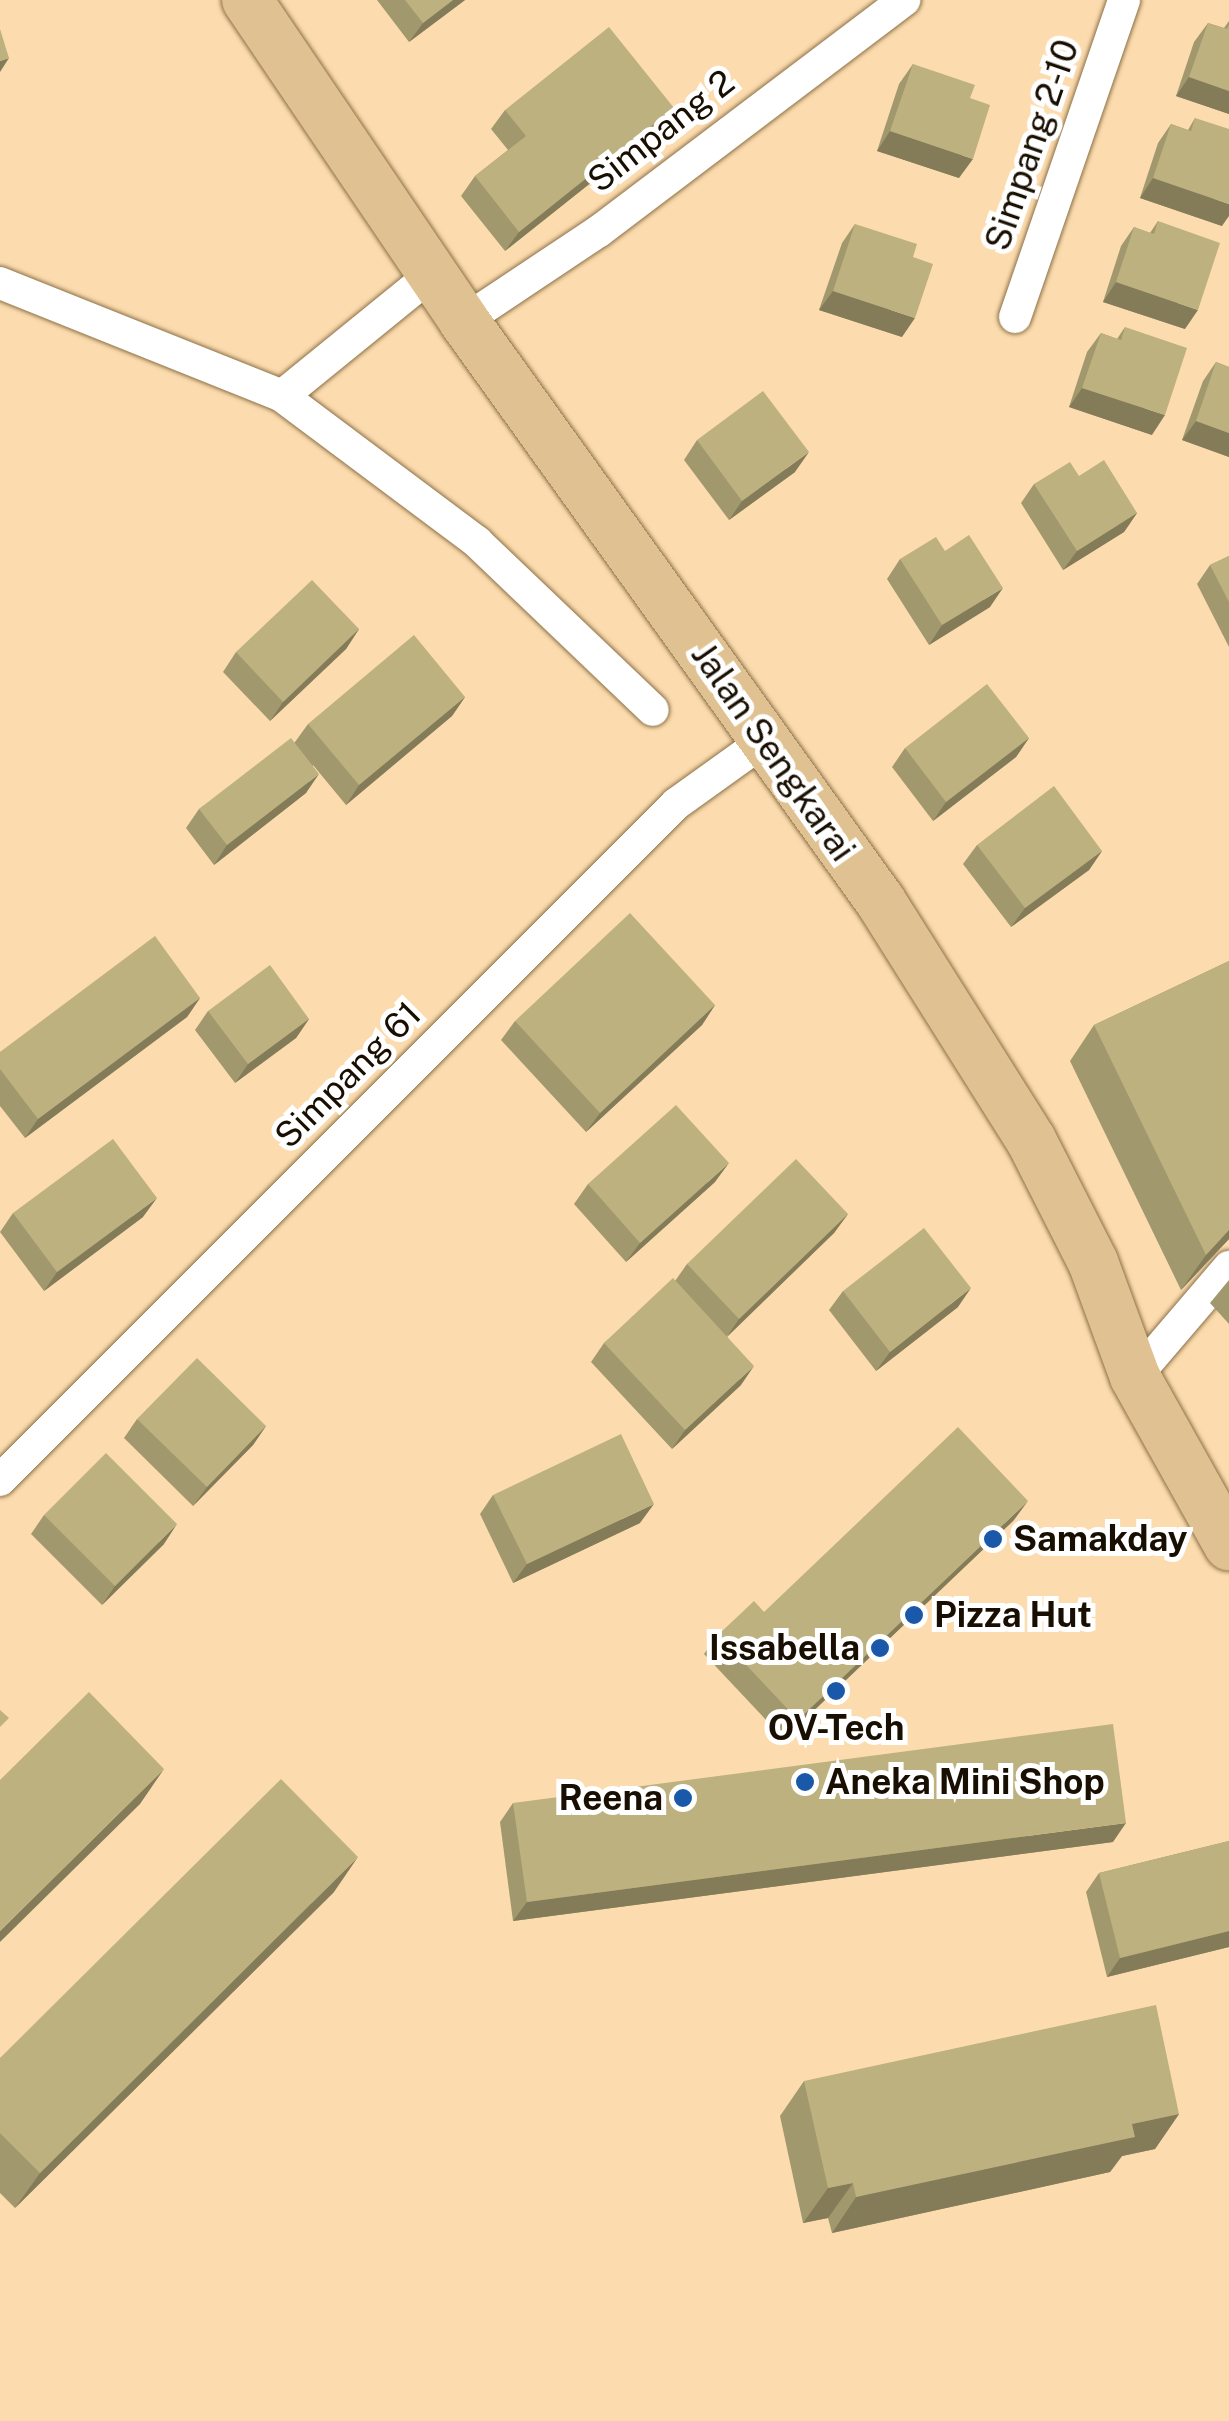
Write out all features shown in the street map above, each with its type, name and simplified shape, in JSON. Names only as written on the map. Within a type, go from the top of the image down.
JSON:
[{"type":"main road","name":"Jalan Sengkarai","points":[[247,0],[464,321],[881,902],[1030,1140],[1093,1262],[1135,1377],[1229,1544]]},
{"type":"street","name":"Simpang 2","points":[[464,321],[598,230],[904,0]]},
{"type":"street","name":"Simpang 2-10","points":[[1016,317],[1124,0]]},
{"type":"street","points":[[282,396],[432,274]]},
{"type":"street","points":[[0,284],[282,396],[477,542],[653,710]]},
{"type":"street","name":"Simpang 61","points":[[0,1480],[676,804],[765,740]]},
{"type":"street","points":[[1135,1377],[1229,1267]]},
{"type":"building","points":[[405,0],[453,0],[423,23]]},
{"type":"building","points":[[1208,23],[1227,29],[1229,25],[1229,91],[1189,77]]},
{"type":"building","points":[[609,27],[674,108],[519,232],[475,176],[526,136],[505,110]]},
{"type":"building","points":[[0,29],[9,58],[0,61]]},
{"type":"building","points":[[913,64],[975,85],[970,98],[990,105],[973,159],[890,131]]},
{"type":"building","points":[[1195,118],[1229,129],[1229,204],[1153,178],[1171,124],[1191,131]]},
{"type":"building","points":[[1158,221],[1220,243],[1198,310],[1116,282],[1134,227],[1154,234]]},
{"type":"building","points":[[855,224],[917,244],[913,257],[933,264],[915,318],[833,291]]},
{"type":"building","points":[[1125,327],[1187,348],[1165,415],[1082,388],[1101,333],[1121,340]]},
{"type":"building","points":[[1216,362],[1229,367],[1229,433],[1196,421]]},
{"type":"building","points":[[763,391],[809,452],[742,501],[697,440]]},
{"type":"building","points":[[1104,460],[1137,513],[1077,551],[1034,484],[1070,462],[1079,476]]},
{"type":"building","points":[[969,535],[1003,588],[942,625],[900,559],[936,537],[945,551]]},
{"type":"building","points":[[1229,556],[1229,602],[1210,565]]},
{"type":"building","points":[[312,580],[359,629],[283,702],[236,652]]},
{"type":"building","points":[[414,635],[465,697],[359,785],[308,724]]},
{"type":"building","points":[[987,684],[1029,738],[946,802],[905,748]]},
{"type":"building","points":[[291,738],[319,774],[227,845],[199,809]]},
{"type":"building","points":[[1054,786],[1102,851],[1025,908],[977,845]]},
{"type":"building","points":[[630,913],[715,1005],[600,1113],[515,1021]]},
{"type":"building","points":[[155,936],[200,998],[38,1119],[0,1069],[0,1052]]},
{"type":"building","points":[[1229,961],[1229,1230],[1206,1255],[1094,1025]]},
{"type":"building","points":[[270,965],[309,1019],[248,1064],[208,1011]]},
{"type":"building","points":[[676,1105],[729,1163],[640,1243],[588,1184]]},
{"type":"building","points":[[113,1139],[157,1198],[57,1272],[13,1213]]},
{"type":"building","points":[[796,1159],[848,1214],[739,1319],[687,1264]]},
{"type":"building","points":[[924,1228],[971,1288],[890,1352],[843,1291]]},
{"type":"building","points":[[673,1278],[754,1366],[685,1430],[604,1343]]},
{"type":"building","points":[[197,1358],[266,1426],[207,1487],[137,1419]]},
{"type":"building","points":[[958,1427],[1028,1501],[798,1720],[718,1635],[754,1601],[764,1612]]},
{"type":"building","points":[[621,1434],[654,1504],[527,1564],[493,1495]]},
{"type":"building","points":[[106,1453],[177,1524],[115,1586],[44,1515]]},
{"type":"building","points":[[89,1692],[164,1769],[0,1931],[0,1780]]},
{"type":"building","points":[[0,1710],[9,1718],[0,1727]]},
{"type":"building","points":[[1113,1724],[1126,1823],[527,1902],[513,1803]]},
{"type":"building","points":[[281,1779],[358,1857],[40,2173],[0,2133],[0,2058]]},
{"type":"building","points":[[1229,1841],[1229,1931],[1120,1958],[1099,1873]]},
{"type":"building","points":[[1156,2005],[1179,2114],[1132,2124],[1135,2137],[856,2197],[853,2183],[828,2188],[804,2081]]},
{"type":"place","name":"Samakday","points":[[993,1539]]},
{"type":"place","name":"Pizza Hut","points":[[914,1615]]},
{"type":"place","name":"Issabella","points":[[880,1648]]},
{"type":"place","name":"OV-Tech","points":[[836,1691]]},
{"type":"place","name":"Aneka Mini Shop","points":[[805,1782]]},
{"type":"place","name":"Reena","points":[[683,1798]]}]
